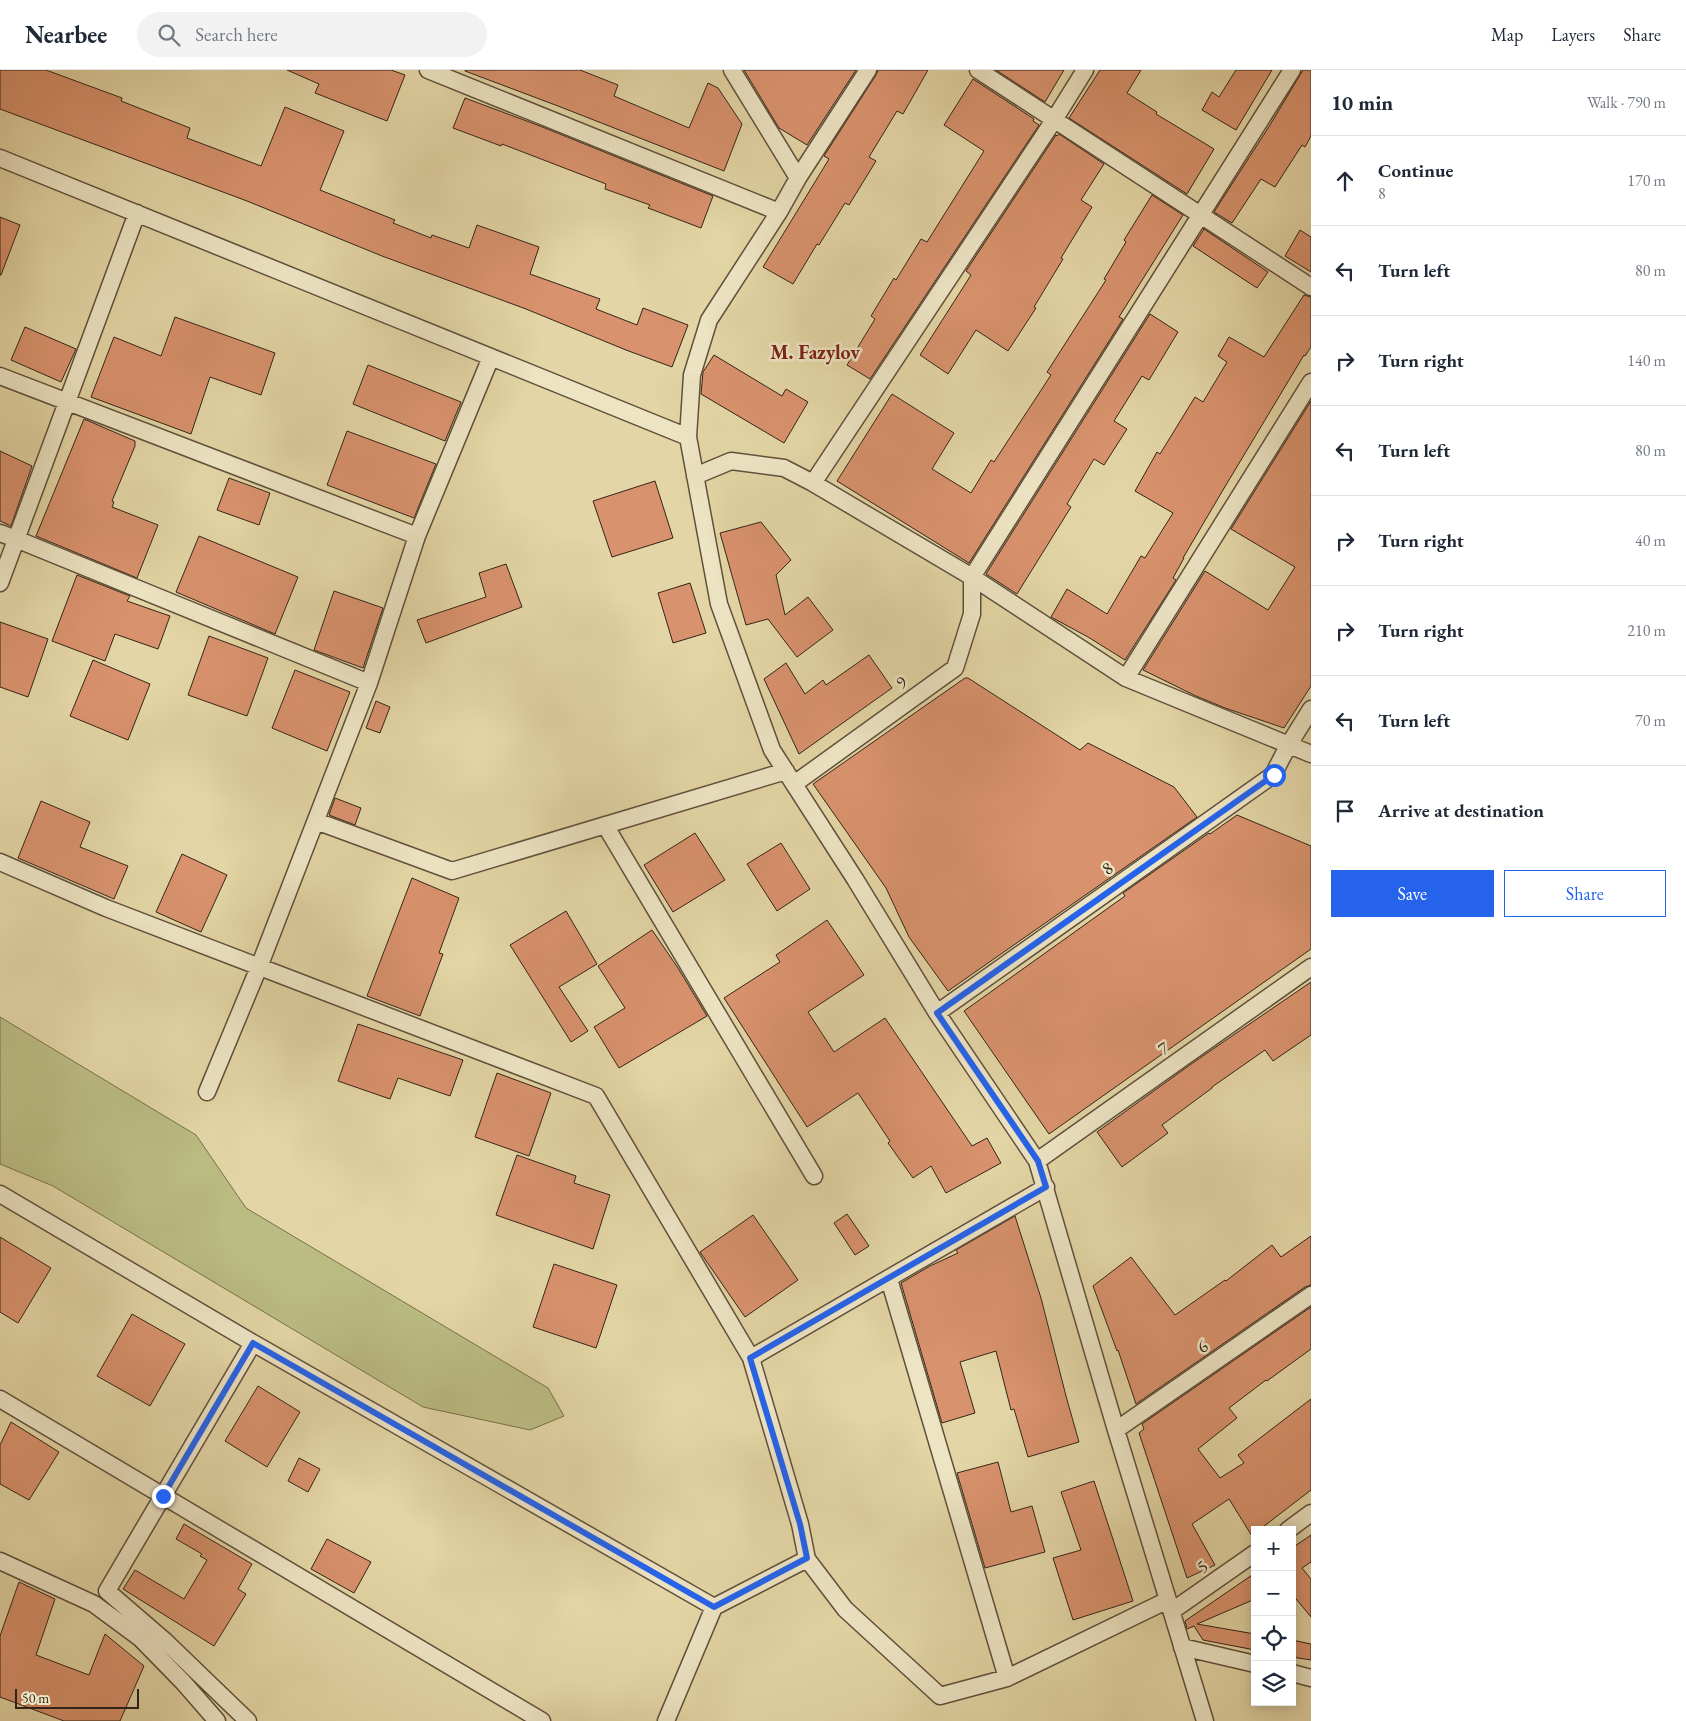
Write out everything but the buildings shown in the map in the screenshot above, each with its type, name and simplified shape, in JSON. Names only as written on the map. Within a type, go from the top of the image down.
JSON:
[{"type":"street","points":[[428,70],[779,212]]},
{"type":"street","points":[[732,70],[798,178]]},
{"type":"street","points":[[868,70],[709,320],[692,376],[688,436],[719,604],[772,750],[856,879],[937,1013],[1038,1161],[1116,1430],[1205,1721]]},
{"type":"street","points":[[978,70],[1311,287]]},
{"type":"street","points":[[814,482],[1054,120],[1085,70]]},
{"type":"street","points":[[972,577],[1292,70]]},
{"type":"street","points":[[0,158],[688,436]]},
{"type":"street","points":[[0,583],[137,214]]},
{"type":"street","points":[[207,1092],[259,966],[369,683],[417,536],[491,357]]},
{"type":"street","points":[[0,376],[417,536]]},
{"type":"street","points":[[1126,678],[1311,382]]},
{"type":"street","points":[[695,476],[731,461],[784,468],[814,482],[972,577],[1126,678],[1311,754]]},
{"type":"street","points":[[0,533],[369,683]]},
{"type":"street","name":"9","points":[[316,821],[452,870],[605,825],[790,778],[955,668],[972,614],[972,577]]},
{"type":"street","name":"8","points":[[937,1013],[1274,775],[1288,746],[1311,709]]},
{"type":"street","points":[[605,825],[814,1176]]},
{"type":"street","points":[[0,862],[106,908],[596,1096],[750,1358],[800,1524],[807,1558],[714,1607],[666,1721]]},
{"type":"street","name":"7","points":[[1038,1161],[1311,968]]},
{"type":"street","points":[[750,1358],[1046,1187]]},
{"type":"street","points":[[0,1194],[253,1343],[714,1607]]},
{"type":"street","points":[[889,1279],[1007,1678]]},
{"type":"street","name":"6","points":[[1116,1430],[1311,1294]]},
{"type":"street","points":[[248,1721],[165,1641],[107,1591],[253,1343]]},
{"type":"street","points":[[0,1399],[542,1721]]},
{"type":"street","points":[[1293,1526],[1311,1513]]},
{"type":"street","name":"5","points":[[807,1558],[845,1610],[940,1696],[1007,1678],[1170,1606],[1251,1555]]},
{"type":"street","points":[[0,1560],[94,1604],[140,1638],[217,1721]]},
{"type":"street","points":[[1182,1647],[1251,1663]]},
{"type":"street","points":[[1296,1674],[1311,1678]]},
{"type":"green space","points":[[0,1017],[196,1135],[246,1208],[548,1388],[564,1416],[530,1430],[423,1407],[53,1186],[0,1164]]},
{"type":"district","name":"M. Fazylov","points":[[815,352]]},
{"type":"route","points":[[163,1496],[253,1343],[714,1607],[807,1558],[800,1524],[750,1358],[1046,1187],[1038,1161],[937,1013],[1274,775]]}]
